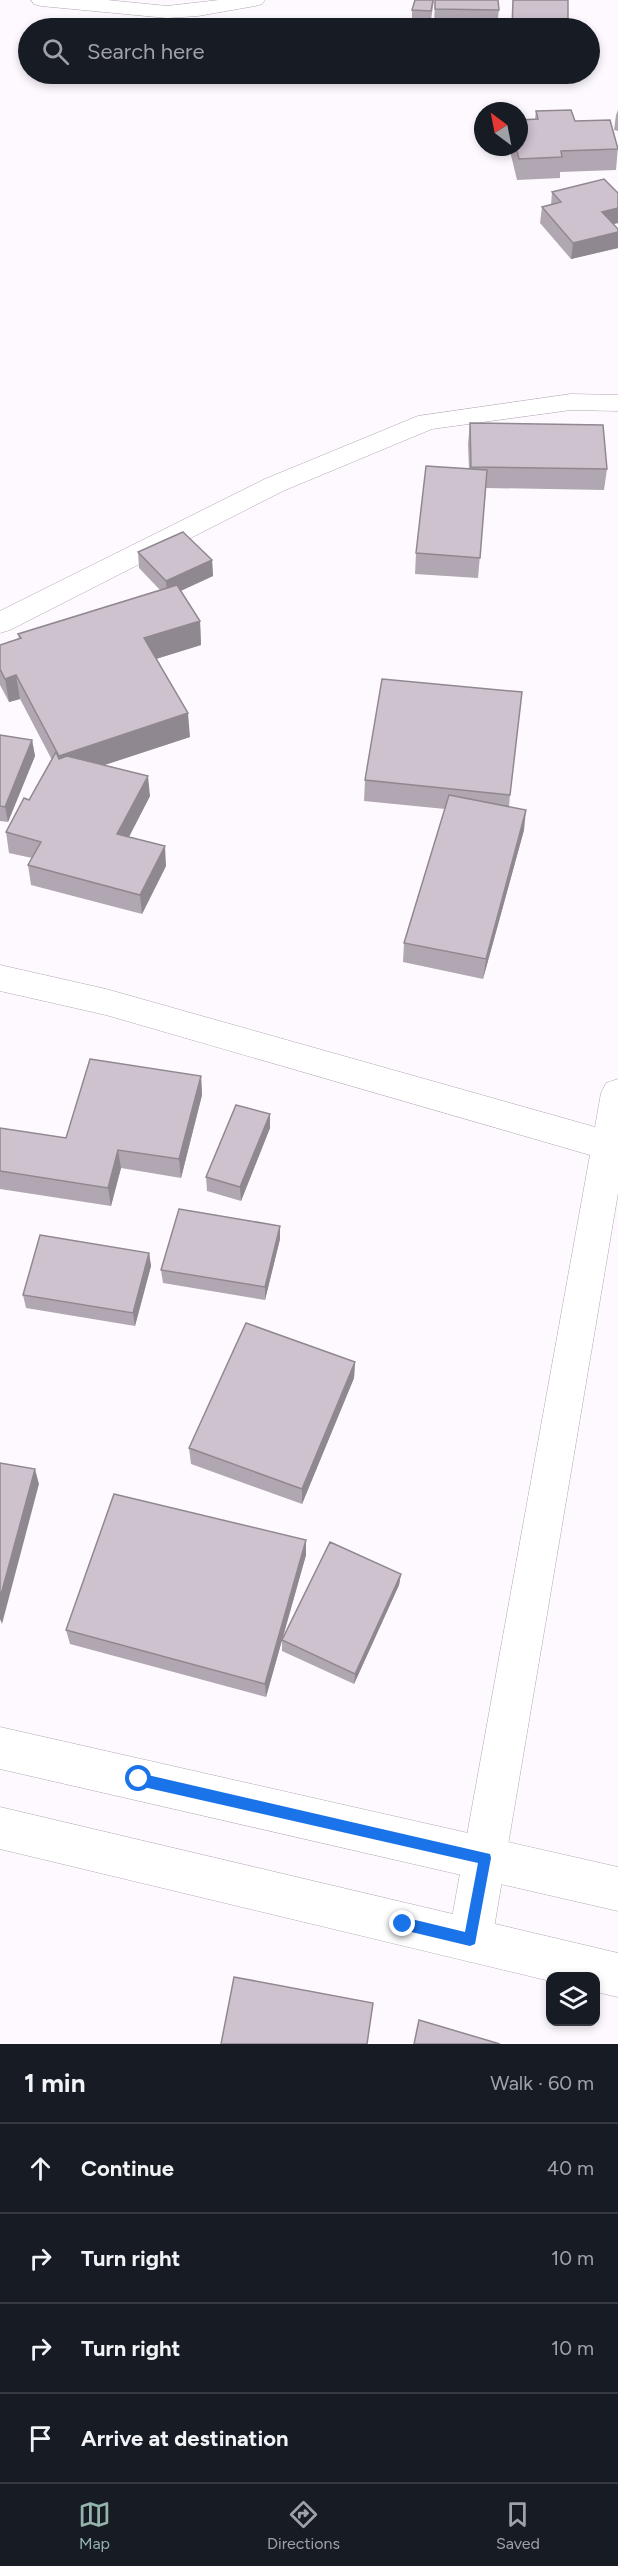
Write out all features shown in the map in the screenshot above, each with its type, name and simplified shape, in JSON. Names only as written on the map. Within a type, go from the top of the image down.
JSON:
[{"type":"street","points":[[41,0],[167,12],[198,10],[255,0]]},
{"type":"street","points":[[0,623],[274,485],[427,422],[571,402],[618,403]]},
{"type":"street","points":[[0,978],[106,1002],[614,1147]]},
{"type":"street","points":[[470,1940],[614,1147],[618,1093]]},
{"type":"street","points":[[0,1748],[618,1889]]},
{"type":"street","points":[[0,1828],[618,1975]]},
{"type":"building","points":[[415,0],[433,0],[431,11],[412,10]]},
{"type":"building","points":[[435,0],[498,0],[499,10],[435,9]]},
{"type":"building","points":[[513,0],[568,0],[568,18],[512,18]]},
{"type":"building","points":[[571,110],[575,121],[610,120],[618,149],[561,151],[562,157],[519,159],[518,156],[528,156],[528,120],[538,119],[536,111]]},
{"type":"building","points":[[604,179],[618,193],[618,208],[602,212],[618,229],[618,232],[573,243],[542,207],[561,202],[552,192]]},
{"type":"building","points":[[470,423],[603,425],[607,469],[471,467]]},
{"type":"building","points":[[426,466],[487,470],[480,558],[416,553]]},
{"type":"building","points":[[183,532],[212,560],[166,581],[138,552]]},
{"type":"building","points":[[177,585],[200,621],[144,638],[188,713],[59,756],[16,675],[5,679],[0,669],[0,645],[21,638],[18,634]]},
{"type":"building","points":[[382,679],[522,692],[510,795],[365,780]]},
{"type":"building","points":[[0,735],[32,740],[5,807],[0,806]]},
{"type":"building","points":[[56,752],[59,759],[67,756],[148,776],[117,834],[165,846],[140,895],[28,865],[41,842],[6,832],[24,798],[29,800]]},
{"type":"building","points":[[449,795],[526,810],[486,959],[404,943]]},
{"type":"building","points":[[90,1059],[201,1076],[179,1159],[118,1150],[108,1188],[0,1171],[0,1128],[66,1138]]},
{"type":"building","points":[[236,1105],[270,1114],[240,1187],[206,1177]]},
{"type":"building","points":[[179,1209],[280,1226],[265,1287],[161,1270]]},
{"type":"building","points":[[40,1235],[149,1253],[133,1313],[23,1295]]},
{"type":"building","points":[[246,1323],[355,1362],[302,1489],[189,1448]]},
{"type":"building","points":[[0,1463],[35,1469],[0,1598]]},
{"type":"building","points":[[114,1494],[306,1540],[265,1684],[66,1630]]},
{"type":"building","points":[[330,1542],[401,1574],[355,1674],[282,1640]]},
{"type":"building","points":[[234,1977],[373,2003],[367,2044],[221,2044]]},
{"type":"building","points":[[419,2020],[500,2044],[414,2044]]},
{"type":"route","points":[[139,1779],[485,1858],[470,1940],[403,1924]]}]
